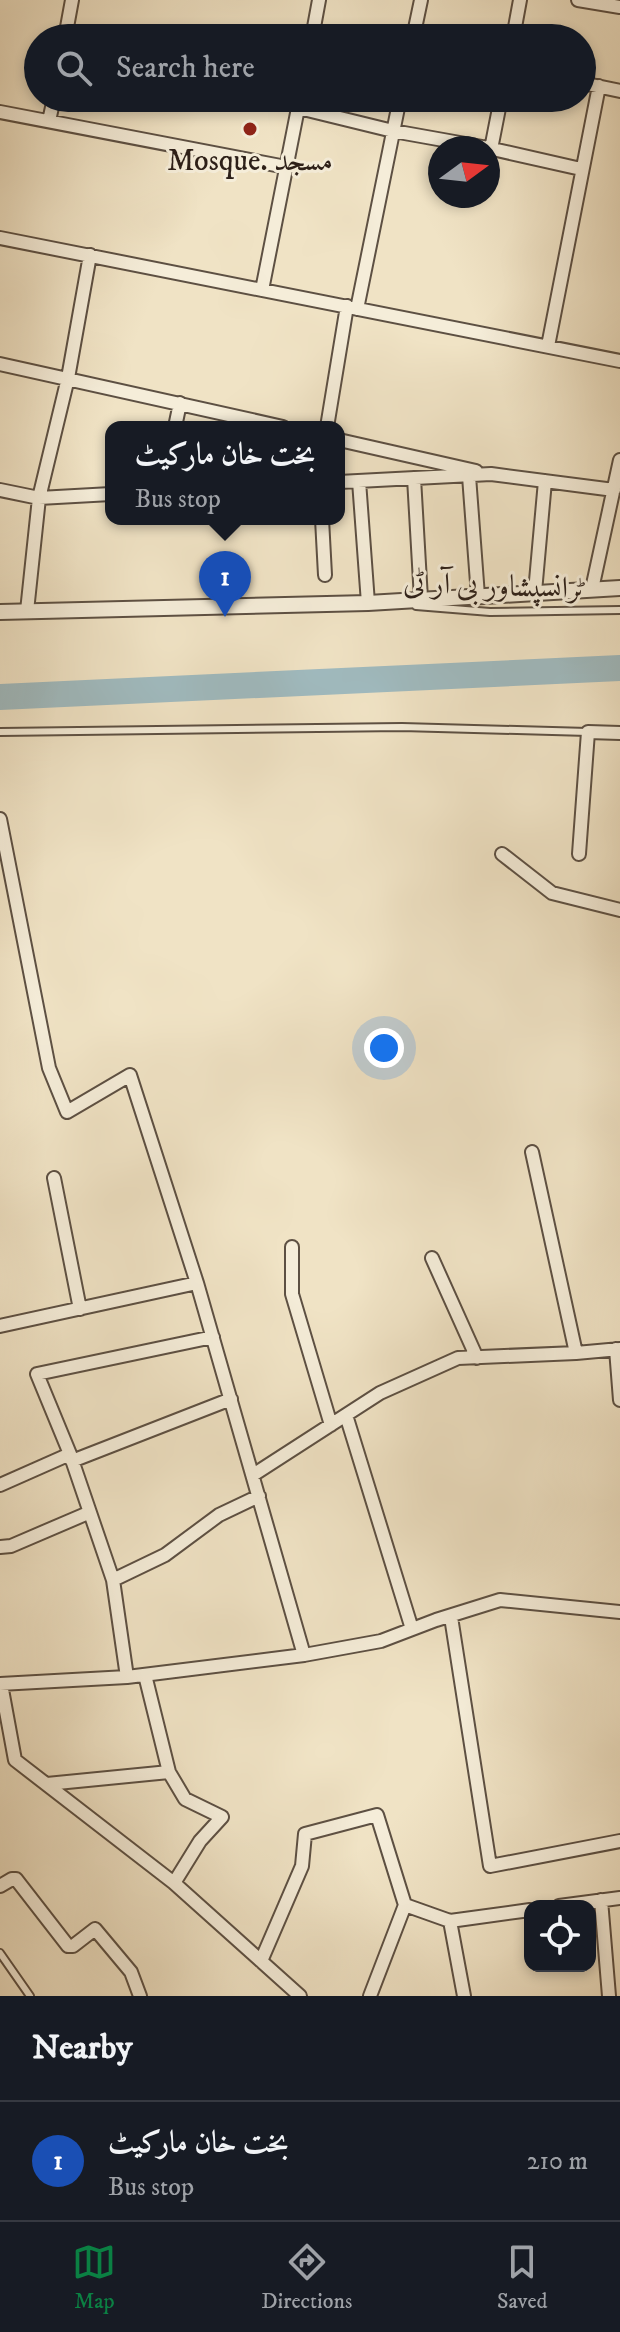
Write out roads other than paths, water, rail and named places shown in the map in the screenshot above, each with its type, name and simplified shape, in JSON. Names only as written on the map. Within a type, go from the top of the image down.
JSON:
[{"type":"street","points":[[68,24],[72,0]]},
{"type":"street","points":[[315,24],[319,0]]},
{"type":"street","points":[[416,24],[421,0]]},
{"type":"street","points":[[516,24],[520,0]]},
{"type":"street","points":[[578,0],[620,7]]},
{"type":"street","points":[[596,85],[620,91]]},
{"type":"street","points":[[596,100],[599,86]]},
{"type":"street","points":[[0,112],[286,167]]},
{"type":"street","points":[[49,121],[51,112]]},
{"type":"street","points":[[262,290],[298,112]]},
{"type":"street","points":[[330,112],[393,131],[428,137]]},
{"type":"street","points":[[328,421],[397,112]]},
{"type":"street","points":[[492,136],[498,112]]},
{"type":"street","points":[[548,346],[593,112]]},
{"type":"street","points":[[500,151],[581,169]]},
{"type":"street","points":[[0,238],[620,361]]},
{"type":"street","points":[[27,611],[39,498],[68,378],[90,255]]},
{"type":"street","points":[[0,364],[257,421]]},
{"type":"street","points":[[176,421],[180,403]]},
{"type":"street","points":[[345,441],[491,474],[614,490]]},
{"type":"street","points":[[592,589],[620,460]]},
{"type":"street","points":[[345,482],[491,474]]},
{"type":"street","points":[[469,476],[478,596]]},
{"type":"street","points":[[414,478],[421,599]]},
{"type":"street","points":[[359,481],[368,603]]},
{"type":"street","points":[[535,592],[545,481]]},
{"type":"street","points":[[0,490],[39,498],[105,494]]},
{"type":"street","points":[[322,525],[325,575]]},
{"type":"street","points":[[0,612],[368,603],[620,588]]},
{"type":"street","points":[[579,854],[588,732],[620,733]]},
{"type":"street","points":[[0,819],[49,1068],[67,1112],[130,1075],[197,1283],[304,1655]]},
{"type":"street","points":[[502,854],[552,893],[620,910]]},
{"type":"street","points":[[0,894],[14,891]]},
{"type":"street","points":[[532,1152],[576,1353]]},
{"type":"street","points":[[54,1178],[80,1309]]},
{"type":"street","points":[[292,1247],[292,1294],[331,1425]]},
{"type":"street","points":[[432,1258],[477,1358]]},
{"type":"street","points":[[0,1326],[197,1283]]},
{"type":"street","points":[[127,1677],[113,1580],[71,1457],[37,1374],[213,1337]]},
{"type":"street","points":[[253,1475],[380,1393],[458,1358],[618,1349],[620,1400]]},
{"type":"street","points":[[0,1485],[231,1399]]},
{"type":"street","points":[[346,1415],[412,1629]]},
{"type":"street","points":[[113,1580],[165,1555],[219,1515],[259,1496]]},
{"type":"street","points":[[0,1547],[11,1546],[88,1513]]},
{"type":"street","points":[[300,1996],[174,1883],[15,1760],[0,1684],[127,1677],[304,1655],[381,1641],[500,1600],[620,1612]]},
{"type":"street","points":[[451,1617],[490,1866],[620,1841]]},
{"type":"street","points":[[145,1675],[169,1772],[185,1799],[222,1817],[200,1841],[174,1883]]},
{"type":"street","points":[[47,1784],[169,1772]]},
{"type":"street","points":[[261,1961],[302,1866],[305,1834],[377,1815],[405,1905],[370,1996]]},
{"type":"street","points":[[0,1886],[16,1879],[68,1946],[73,1946],[95,1929],[131,1972],[140,1996]]},
{"type":"street","points":[[596,1901],[620,1898]]},
{"type":"street","points":[[601,1900],[609,1996]]},
{"type":"street","points":[[405,1905],[450,1921],[524,1911]]},
{"type":"street","points":[[450,1921],[464,1996]]},
{"type":"lane","name":"ٹرانسپشاور بی آر ٹی","points":[[368,603],[490,612],[620,610]]},
{"type":"lane","points":[[0,732],[402,727],[588,732]]},
{"type":"lane","points":[[0,1953],[30,1996]]},
{"type":"waterway","points":[[0,697],[620,668]]},
{"type":"place","name":"Mosque. مسجد","points":[[250,129]]},
{"type":"place","name":"بخت خان مارکیٹ","points":[[225,617]]}]
